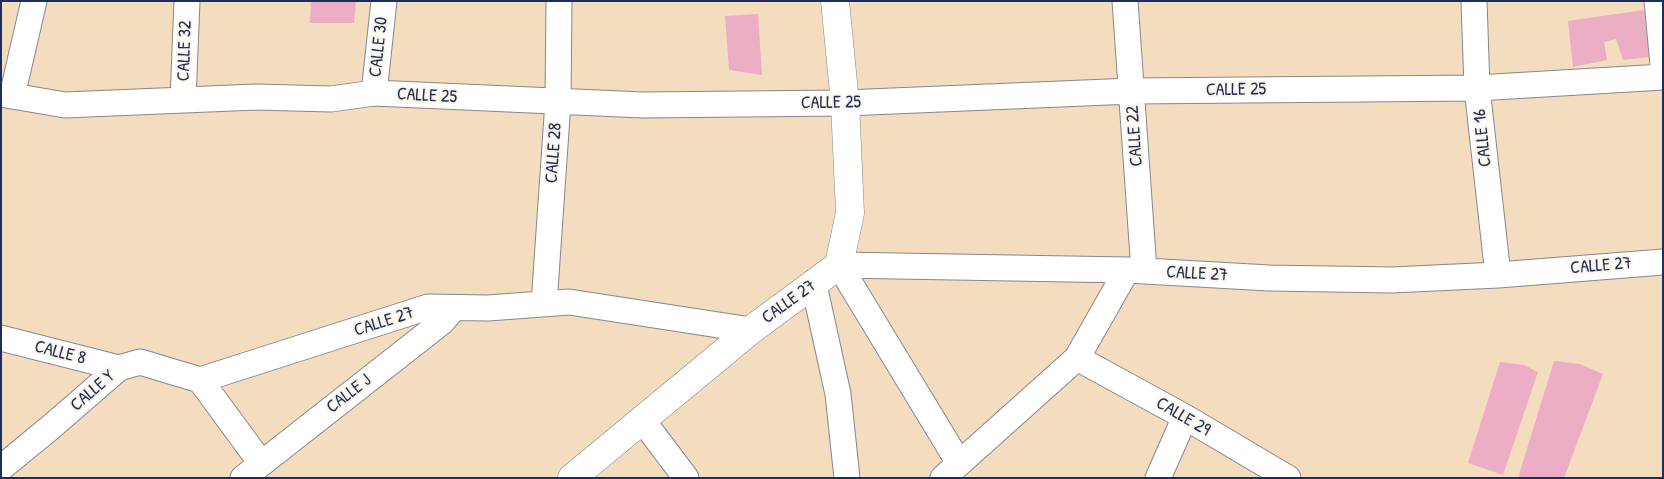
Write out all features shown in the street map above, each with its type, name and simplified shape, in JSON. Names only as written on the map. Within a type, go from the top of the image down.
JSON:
[{"type":"street","points":[[7,95],[34,1]]},
{"type":"street","name":"CALLE 32","points":[[183,100],[187,1]]},
{"type":"street","name":"CALLE 30","points":[[374,93],[384,1]]},
{"type":"street","name":"CALLE 28","points":[[544,304],[558,102],[559,1]]},
{"type":"street","points":[[835,1],[845,103],[850,213],[839,265],[951,470],[1077,358],[1136,270]]},
{"type":"street","name":"CALLE 22","points":[[1126,1],[1132,91],[1136,270]]},
{"type":"street","name":"CALLE 16","points":[[1474,1],[1477,88],[1498,275]]},
{"type":"street","points":[[1657,1],[1663,66]]},
{"type":"street","name":"CALLE 25","points":[[7,95],[65,106],[256,97],[330,99],[374,93],[642,105],[845,103],[1132,91],[1477,88],[1663,77]]},
{"type":"street","name":"CALLE 27","points":[[572,478],[751,330],[839,265],[1136,270],[1269,278],[1392,280],[1498,275],[1663,262]]},
{"type":"street","points":[[814,285],[838,394],[847,478]]},
{"type":"street","name":"CALLE 27","points":[[200,380],[428,307],[453,309],[488,308],[569,302],[751,330]]},
{"type":"street","name":"CALLE J","points":[[252,470],[442,322],[453,309]]},
{"type":"street","name":"CALLE 8","points":[[1,338],[119,368]]},
{"type":"street","name":"CALLE 29","points":[[1077,358],[1185,417],[1288,478]]},
{"type":"street","name":"CALLE Y","points":[[1,468],[119,368],[140,362],[200,380]]},
{"type":"street","points":[[200,380],[252,470]]},
{"type":"street","points":[[1158,478],[1185,417]]},
{"type":"street","points":[[642,421],[686,478]]},
{"type":"building","points":[[311,1],[356,1],[354,23],[310,23]]},
{"type":"building","points":[[1644,10],[1650,57],[1623,60],[1616,39],[1604,42],[1607,60],[1573,67],[1568,21]]},
{"type":"building","points":[[758,14],[762,75],[729,70],[725,16]]},
{"type":"building","points":[[1554,361],[1580,364],[1603,374],[1564,478],[1518,478]]},
{"type":"building","points":[[1500,362],[1524,365],[1538,372],[1503,475],[1468,463]]}]
